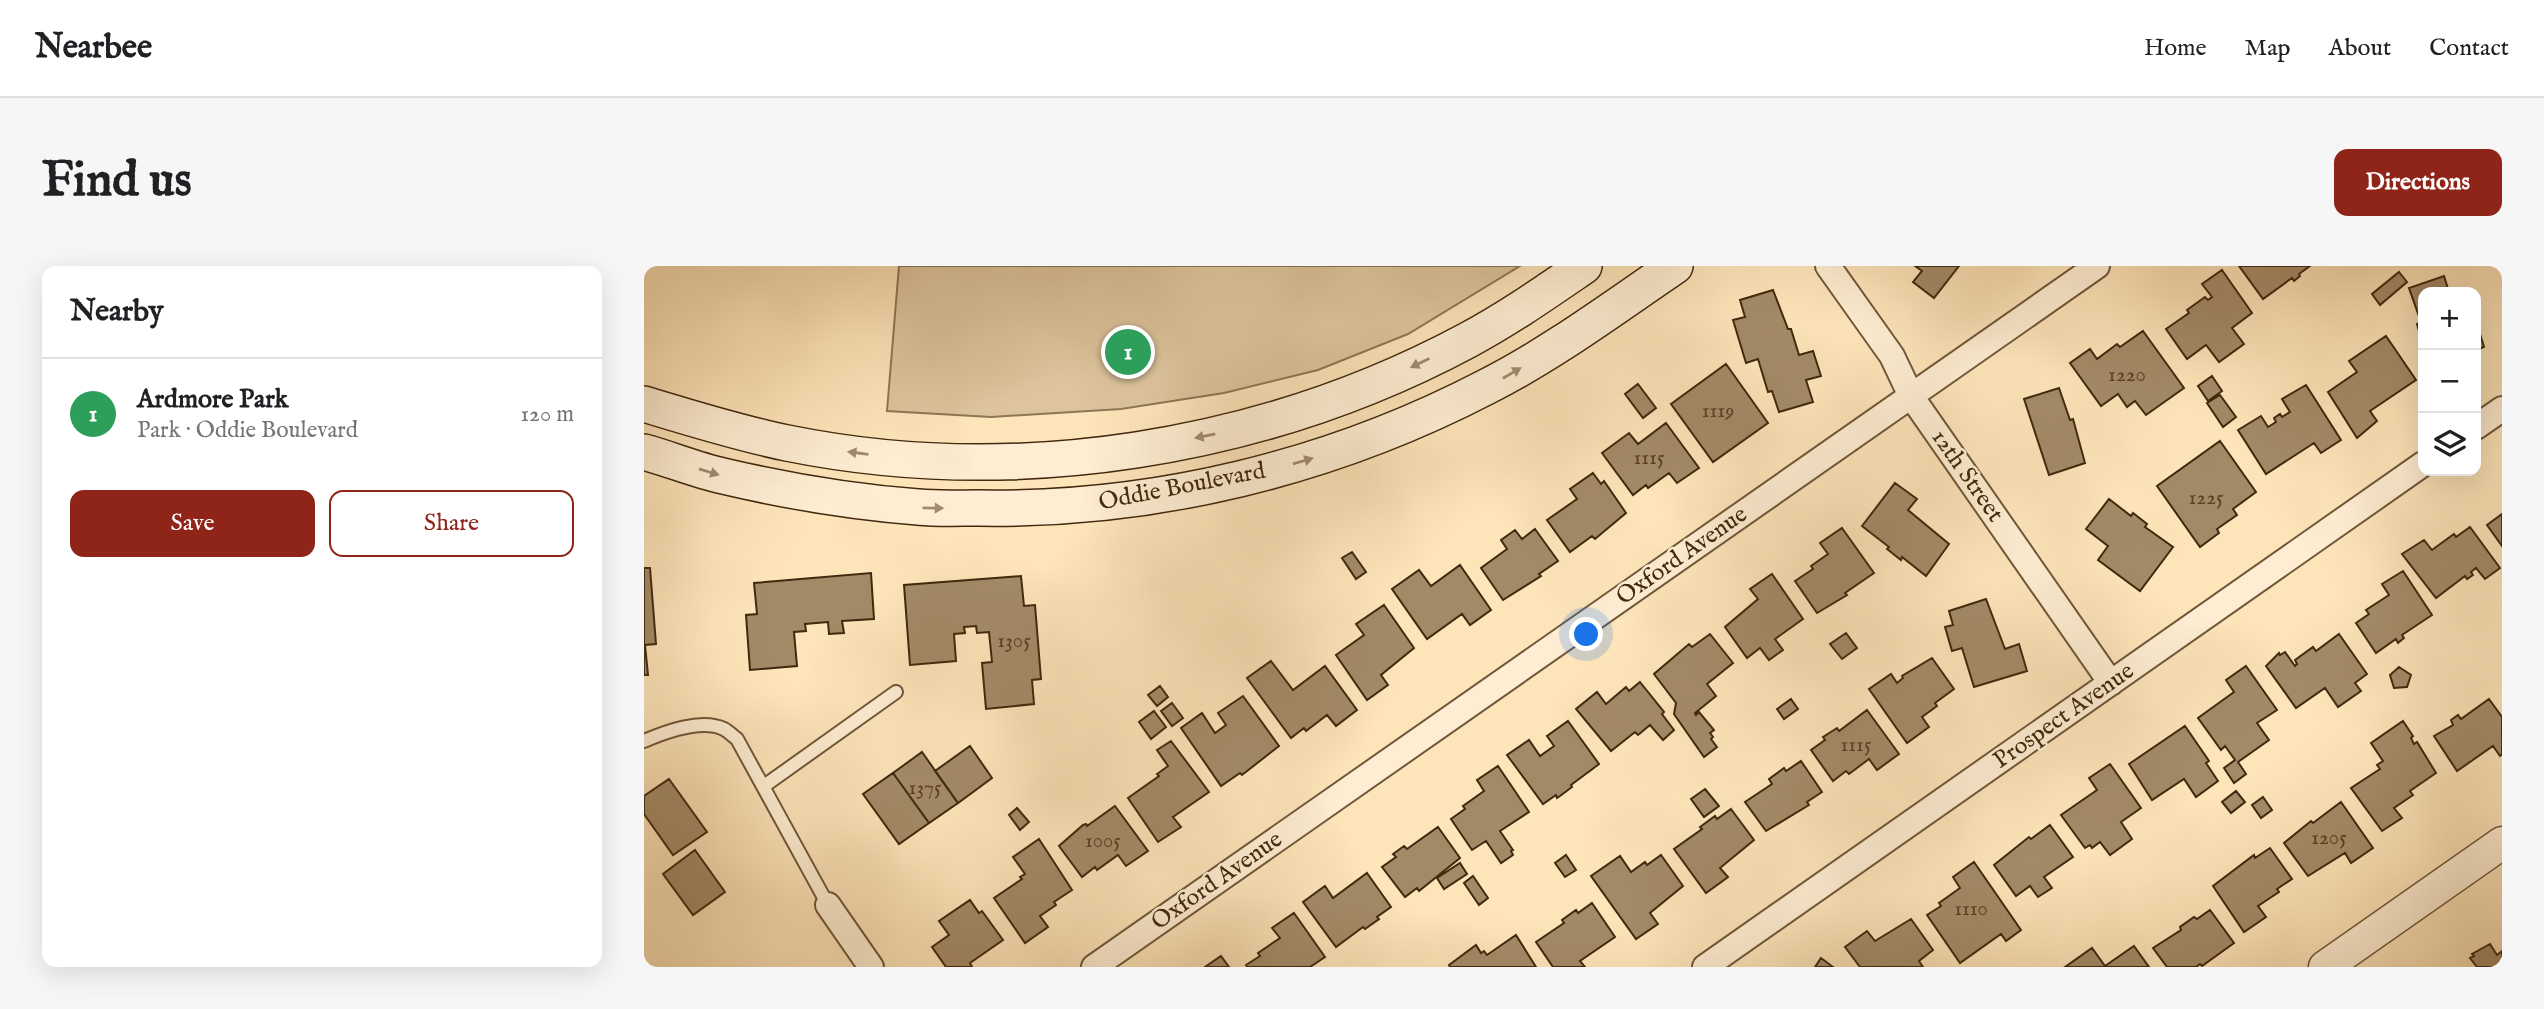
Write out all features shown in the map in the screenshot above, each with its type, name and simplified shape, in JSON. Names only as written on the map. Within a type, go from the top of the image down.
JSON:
[{"type":"main road","name":"Oddie Boulevard","points":[[644,404],[788,443],[876,455],[948,461],[1027,461],[1099,454],[1170,443],[1244,427],[1323,404],[1396,375],[1468,340],[1530,303],[1584,266]]},
{"type":"main road","name":"Oddie Boulevard","points":[[644,452],[720,475],[784,489],[920,508],[1014,509],[1092,504],[1175,492],[1249,477],[1325,454],[1418,420],[1487,387],[1564,343],[1675,266]]},
{"type":"street","name":"12th Street","points":[[1828,266],[1892,356],[1911,396],[2111,683]]},
{"type":"street","name":"Oxford Avenue","points":[[1094,967],[2097,266]]},
{"type":"street","points":[[2481,424],[2502,409]]},
{"type":"street","name":"Prospect Avenue","points":[[1705,967],[2418,468]]},
{"type":"street","points":[[2325,967],[2502,843]]},
{"type":"street","points":[[828,905],[871,967]]},
{"type":"lane","points":[[764,786],[896,692]]},
{"type":"lane","points":[[644,741],[691,727],[708,726],[723,729],[737,740],[828,905]]},
{"type":"shaded area","points":[[899,266],[1520,266],[1408,334],[1318,370],[1224,393],[1121,409],[991,417],[887,411]]},
{"type":"building","points":[[1915,266],[1959,266],[1934,298],[1913,282],[1922,271]]},
{"type":"building","points":[[2239,266],[2310,266],[2294,281],[2292,278],[2263,299]]},
{"type":"building","points":[[2222,270],[2252,313],[2232,328],[2244,344],[2219,362],[2206,345],[2187,359],[2166,329],[2189,313],[2187,310],[2205,297],[2208,300],[2212,297],[2202,284]]},
{"type":"building","points":[[2399,272],[2407,282],[2380,305],[2372,294]]},
{"type":"building","points":[[2444,276],[2447,287],[2418,287],[2418,314],[2409,288]]},
{"type":"building","points":[[1773,290],[1788,329],[1791,329],[1799,355],[1813,351],[1821,376],[1806,380],[1813,402],[1779,412],[1772,391],[1768,392],[1758,359],[1746,363],[1733,320],[1745,317],[1740,300]]},
{"type":"building","points":[[2143,331],[2184,388],[2146,415],[2135,401],[2127,407],[2118,394],[2101,406],[2070,363],[2090,349],[2097,359],[2117,344],[2120,347]]},
{"type":"building","points":[[2386,336],[2416,380],[2370,411],[2377,421],[2357,438],[2328,392],[2357,372],[2349,361]]},
{"type":"building","points":[[1726,364],[1768,423],[1713,462],[1671,404]]},
{"type":"building","points":[[2212,376],[2222,391],[2208,401],[2198,386]]},
{"type":"building","points":[[1638,384],[1656,408],[1643,418],[1625,394]]},
{"type":"building","points":[[2306,385],[2341,440],[2321,453],[2314,443],[2266,474],[2238,430],[2261,416],[2268,427],[2276,422],[2274,418],[2290,412],[2282,399]]},
{"type":"building","points":[[2059,388],[2070,420],[2073,419],[2085,463],[2049,475],[2024,399]]},
{"type":"building","points":[[2220,395],[2236,417],[2223,427],[2207,403]]},
{"type":"building","points":[[1666,423],[1699,468],[1677,483],[1669,473],[1633,495],[1602,453],[1629,433],[1638,444]]},
{"type":"building","points":[[2220,441],[2256,492],[2233,509],[2237,515],[2217,529],[2219,533],[2200,547],[2157,486]]},
{"type":"building","points":[[1593,473],[1601,484],[1604,481],[1626,513],[1595,539],[1592,536],[1570,552],[1547,520],[1577,499],[1570,489]]},
{"type":"building","points":[[1895,483],[1917,499],[1908,510],[1949,544],[1926,576],[1902,557],[1901,560],[1862,526]]},
{"type":"building","points":[[2109,499],[2131,516],[2133,513],[2147,524],[2145,527],[2173,547],[2140,591],[2098,560],[2108,546],[2086,529]]},
{"type":"building","points":[[2502,514],[2502,546],[2487,525]]},
{"type":"building","points":[[2470,527],[2500,568],[2485,579],[2476,568],[2471,572],[2473,575],[2467,579],[2465,576],[2436,598],[2402,554],[2424,540],[2432,550],[2454,534],[2456,537]]},
{"type":"building","points":[[1842,528],[1874,573],[1845,593],[1847,595],[1817,613],[1795,581],[1813,569],[1811,566],[1828,554],[1820,543]]},
{"type":"building","points":[[1535,529],[1558,561],[1539,574],[1541,576],[1503,600],[1481,568],[1507,549],[1501,540],[1515,530],[1522,539]]},
{"type":"building","points":[[1352,552],[1366,572],[1356,579],[1342,558]]},
{"type":"building","points":[[1460,565],[1491,610],[1470,625],[1462,614],[1427,639],[1392,589],[1419,570],[1431,586]]},
{"type":"building","points":[[644,568],[650,568],[656,644],[645,645],[648,675],[644,675]]},
{"type":"building","points":[[2403,571],[2432,615],[2402,635],[2404,638],[2398,643],[2396,639],[2376,653],[2356,623],[2369,614],[2366,610],[2389,595],[2382,584]]},
{"type":"building","points":[[871,573],[874,619],[842,621],[844,633],[829,634],[828,622],[805,624],[806,631],[794,632],[797,666],[750,670],[746,615],[757,614],[754,583]]},
{"type":"building","points":[[1772,574],[1803,619],[1775,639],[1783,650],[1769,660],[1760,648],[1747,658],[1725,627],[1758,599],[1750,589]]},
{"type":"building","points":[[1021,576],[1024,606],[1035,605],[1041,679],[1032,680],[1034,704],[986,709],[982,663],[992,662],[989,632],[977,633],[976,626],[964,627],[965,633],[954,634],[956,661],[910,665],[904,585]]},
{"type":"building","points":[[1986,599],[2005,649],[2019,644],[2027,671],[1974,687],[1962,648],[1952,651],[1945,627],[1953,625],[1949,611]]},
{"type":"building","points":[[1384,605],[1414,648],[1381,675],[1388,685],[1367,700],[1336,655],[1364,635],[1356,624]]},
{"type":"building","points":[[1846,633],[1857,648],[1842,659],[1830,644]]},
{"type":"building","points":[[1710,634],[1733,663],[1707,684],[1716,696],[1695,713],[1696,715],[1699,712],[1714,730],[1710,733],[1713,737],[1711,739],[1717,747],[1704,757],[1674,714],[1676,703],[1654,674],[1689,644],[1692,647]]},
{"type":"building","points":[[2339,634],[2367,674],[2355,683],[2361,691],[2338,707],[2325,688],[2296,708],[2266,666],[2279,653],[2280,655],[2285,652],[2295,666],[2295,660],[2313,647],[2316,651]]},
{"type":"building","points":[[1932,658],[1954,689],[1922,717],[1929,727],[1907,743],[1869,689],[1891,674],[1897,683],[1902,676]]},
{"type":"building","points":[[1271,661],[1293,690],[1325,666],[1357,710],[1336,726],[1327,715],[1306,731],[1304,728],[1291,738],[1247,678]]},
{"type":"building","points":[[2246,666],[2277,710],[2257,723],[2269,740],[2238,762],[2246,774],[2234,783],[2224,768],[2235,760],[2225,746],[2221,750],[2198,718],[2234,692],[2226,680]]},
{"type":"building","points":[[2399,667],[2411,675],[2407,687],[2394,688],[2390,675]]},
{"type":"building","points":[[1640,682],[1664,712],[1662,714],[1674,730],[1663,740],[1650,725],[1638,735],[1635,732],[1611,751],[1576,709],[1597,692],[1606,704],[1626,687],[1629,691]]},
{"type":"building","points":[[1160,686],[1168,697],[1157,706],[1148,695]]},
{"type":"building","points":[[1243,696],[1279,746],[1242,775],[1240,773],[1221,786],[1181,728],[1202,713],[1215,733],[1226,725],[1218,713]]},
{"type":"building","points":[[1791,699],[1798,709],[1784,719],[1777,709]]},
{"type":"building","points":[[2489,699],[2502,717],[2502,754],[2500,756],[2493,746],[2457,771],[2434,736],[2453,725],[2451,720],[2458,715],[2461,719]]},
{"type":"building","points":[[1172,703],[1183,718],[1172,726],[1161,711]]},
{"type":"building","points":[[1867,710],[1899,754],[1877,770],[1869,759],[1849,774],[1846,771],[1833,781],[1811,750],[1825,740],[1823,737],[1837,728],[1839,731]]},
{"type":"building","points":[[1154,711],[1166,727],[1151,739],[1139,722]]},
{"type":"building","points":[[1568,721],[1599,764],[1560,796],[1557,798],[1556,795],[1543,804],[1507,755],[1529,740],[1540,756],[1554,746],[1547,736]]},
{"type":"building","points":[[2403,721],[2413,736],[2411,738],[2414,744],[2417,742],[2436,773],[2410,791],[2413,795],[2394,808],[2402,818],[2382,831],[2351,788],[2380,769],[2377,765],[2383,761],[2371,743]]},
{"type":"building","points":[[2185,726],[2209,761],[2206,763],[2218,781],[2196,797],[2184,779],[2152,800],[2129,764]]},
{"type":"building","points":[[1171,741],[1209,792],[1173,817],[1181,827],[1158,842],[1128,798],[1159,776],[1157,774],[1168,766],[1157,750]]},
{"type":"building","points":[[970,746],[992,778],[958,803],[935,771]]},
{"type":"building","points":[[922,752],[958,803],[929,823],[893,773]]},
{"type":"building","points":[[1801,761],[1822,792],[1807,802],[1809,805],[1766,831],[1745,802],[1772,784],[1769,779],[1784,768],[1786,771]]},
{"type":"building","points":[[2110,764],[2141,808],[2121,822],[2132,839],[2110,855],[2100,842],[2092,848],[2090,845],[2085,848],[2061,815],[2097,790],[2089,778]]},
{"type":"building","points":[[1498,766],[1529,812],[1500,831],[1513,850],[1513,855],[1501,863],[1486,841],[1472,850],[1451,819],[1465,809],[1463,806],[1484,791],[1477,780]]},
{"type":"building","points":[[893,773],[929,823],[899,844],[863,794]]},
{"type":"building","points":[[669,779],[707,832],[673,855],[644,814],[644,796]]},
{"type":"building","points":[[1705,789],[1719,806],[1704,817],[1691,799]]},
{"type":"building","points":[[2236,791],[2245,802],[2231,813],[2222,802]]},
{"type":"building","points":[[2263,797],[2272,810],[2261,818],[2252,805]]},
{"type":"building","points":[[2341,802],[2373,848],[2351,863],[2345,853],[2308,876],[2284,843]]},
{"type":"building","points":[[1115,806],[1148,851],[1126,866],[1118,855],[1082,877],[1059,846],[1083,825],[1087,826]]},
{"type":"building","points":[[1017,808],[1029,822],[1020,830],[1009,815]]},
{"type":"building","points":[[1731,809],[1754,840],[1720,868],[1728,877],[1706,893],[1674,849],[1715,816],[1717,819]]},
{"type":"building","points":[[2050,825],[2073,857],[2044,877],[2052,888],[2038,897],[2030,886],[2016,896],[1994,865],[2029,837],[2031,839]]},
{"type":"building","points":[[1438,827],[1460,858],[1419,891],[1417,888],[1405,897],[1382,867],[1396,857],[1393,854],[1404,846],[1407,849]]},
{"type":"building","points":[[1039,839],[1072,890],[1040,916],[1048,927],[1025,943],[994,898],[1022,879],[1020,877],[1025,874],[1013,857]]},
{"type":"building","points":[[2270,848],[2292,879],[2258,906],[2266,917],[2244,932],[2213,886],[2254,855],[2255,858]]},
{"type":"building","points":[[695,850],[725,892],[693,915],[663,874]]},
{"type":"building","points":[[1566,855],[1576,870],[1565,877],[1555,863]]},
{"type":"building","points":[[1661,855],[1683,886],[1650,913],[1658,924],[1636,939],[1591,876],[1620,856],[1631,872]]},
{"type":"building","points":[[1974,862],[2021,930],[2006,941],[2001,934],[1960,963],[1927,915],[1960,888],[1953,877]]},
{"type":"building","points":[[1460,863],[1467,874],[1444,889],[1437,878]]},
{"type":"building","points":[[1367,873],[1391,907],[1377,917],[1379,919],[1336,947],[1303,902],[1325,886],[1333,898]]},
{"type":"building","points":[[1473,876],[1488,898],[1479,905],[1464,883]]},
{"type":"building","points":[[970,900],[979,913],[982,911],[1003,940],[970,963],[972,967],[946,967],[932,947],[949,935],[939,921]]},
{"type":"building","points":[[1592,903],[1615,937],[1580,961],[1585,967],[1553,967],[1536,942],[1564,923],[1562,920],[1576,910],[1578,913]]},
{"type":"building","points":[[2210,910],[2234,943],[2202,966],[2167,967],[2153,948],[2181,930],[2180,927],[2194,917],[2197,919]]},
{"type":"building","points":[[1294,913],[1325,957],[1310,967],[1247,967],[1246,965],[1260,956],[1258,953],[1280,938],[1272,928]]},
{"type":"building","points":[[1911,919],[1933,950],[1919,961],[1923,967],[1860,967],[1845,947],[1867,931],[1875,941]]},
{"type":"building","points":[[1516,935],[1536,967],[1449,965],[1476,945],[1481,953],[1484,951],[1487,955]]},
{"type":"building","points":[[2490,944],[2497,955],[2502,951],[2502,967],[2477,967],[2470,958],[2474,956],[2472,954]]},
{"type":"building","points":[[2134,946],[2149,967],[2065,967],[2092,948],[2105,966]]},
{"type":"building","points":[[1221,956],[1229,967],[1205,967]]},
{"type":"building","points":[[1821,958],[1833,967],[1815,967]]},
{"type":"place","name":"Ardmore Park","points":[[1128,352]]}]
